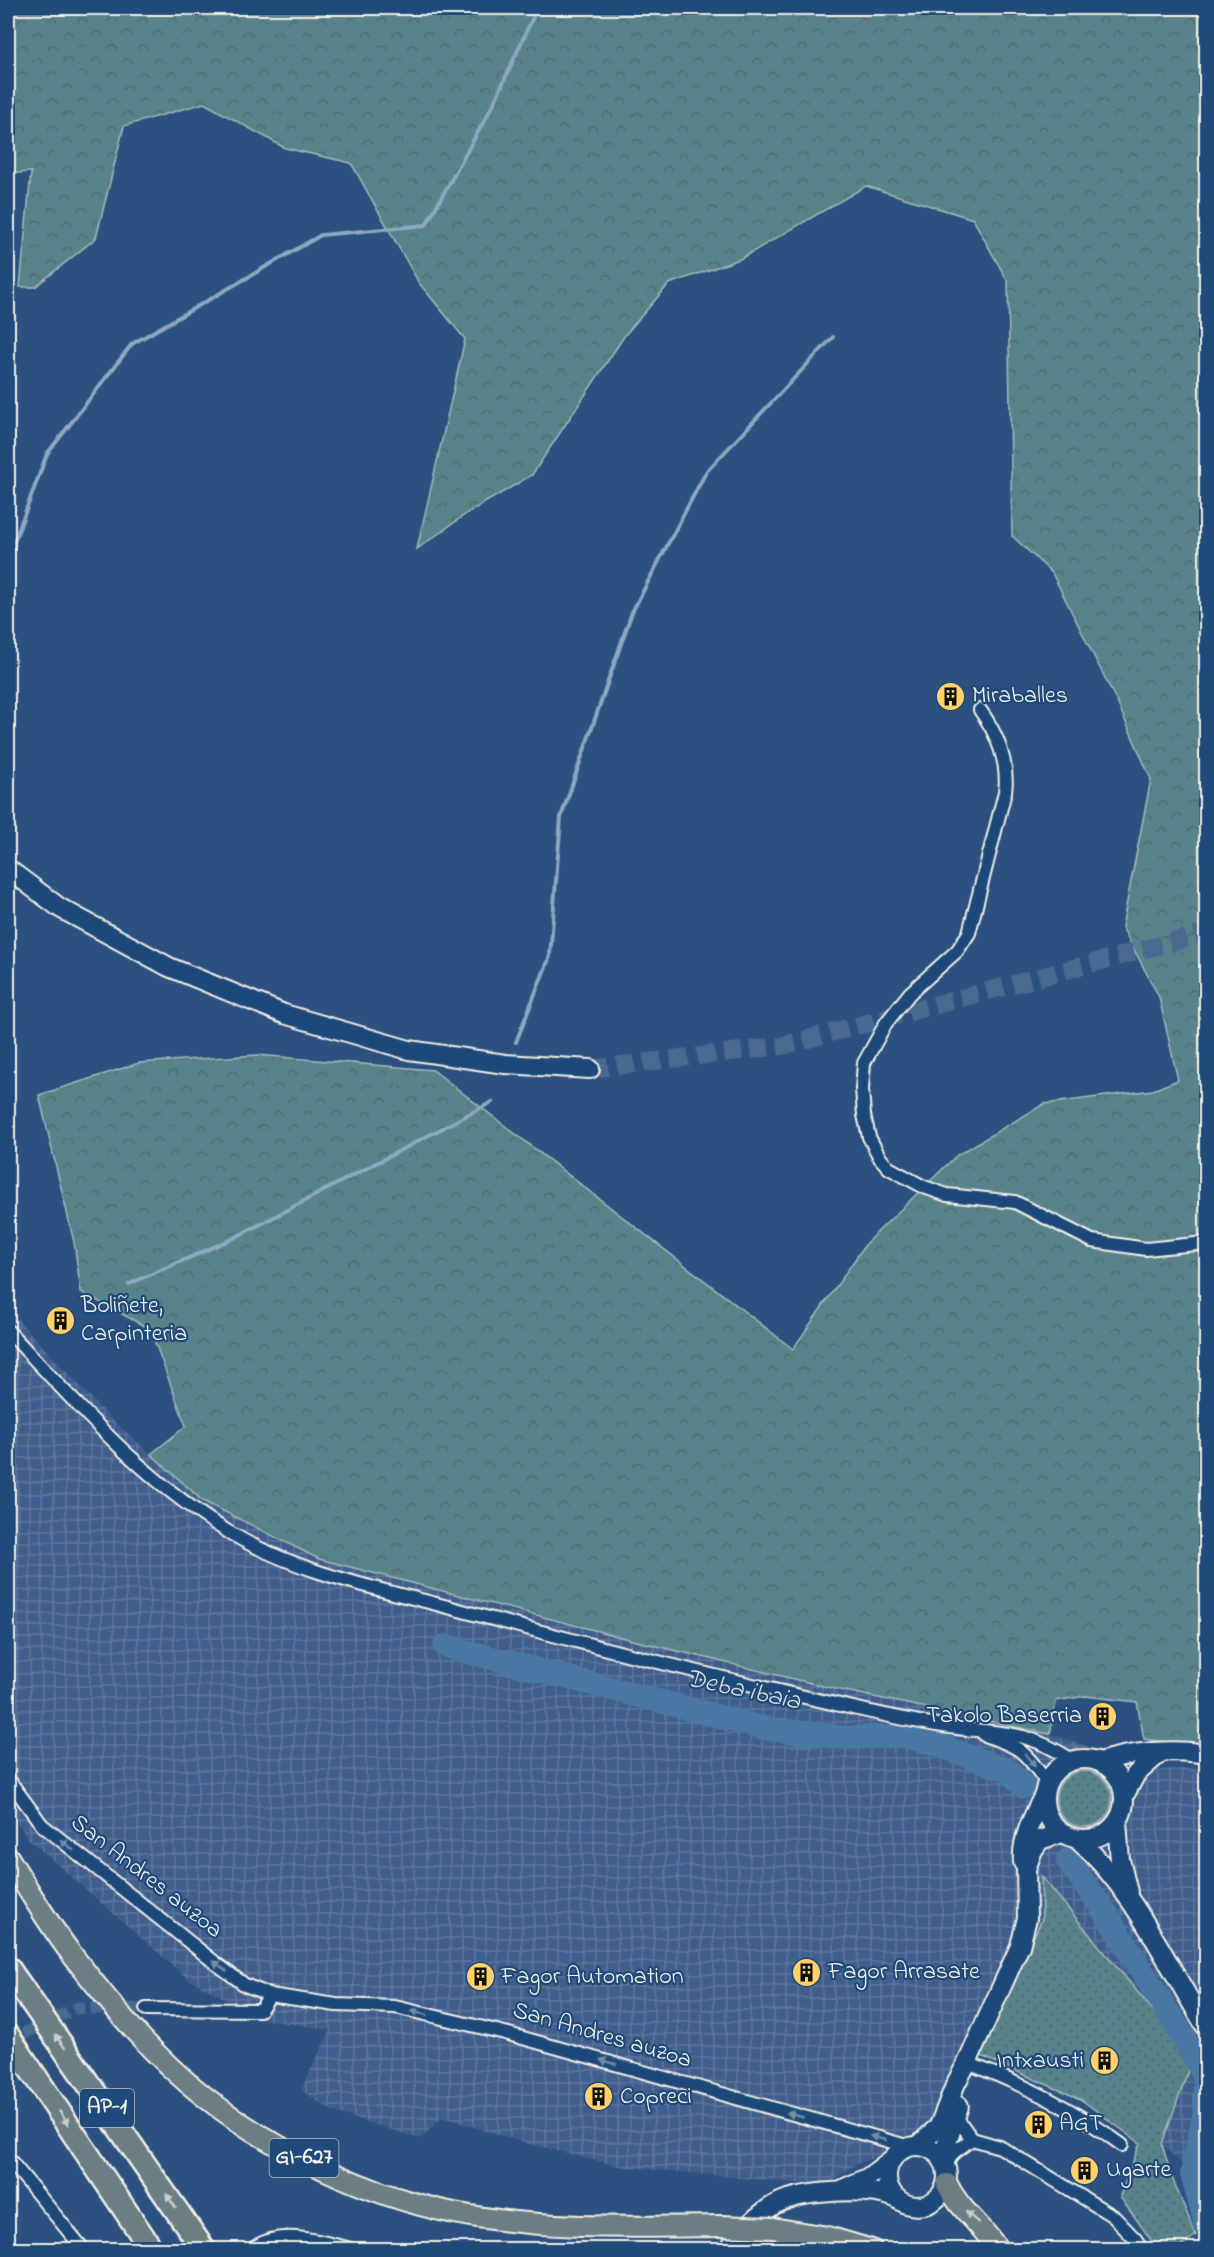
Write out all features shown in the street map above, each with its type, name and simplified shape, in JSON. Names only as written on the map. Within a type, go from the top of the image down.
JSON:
[{"type":"highway","name":"AP-1","points":[[8,1968],[204,2250]]},
{"type":"highway","name":"AP-1","points":[[8,2036],[152,2250]]},
{"type":"main road","name":"GI-627","points":[[8,1857],[68,1950],[129,2024],[167,2064],[206,2098],[263,2136],[323,2168],[386,2194],[453,2212],[507,2221],[564,2226],[772,2228],[828,2237],[872,2250]]},
{"type":"main road","points":[[945,2169],[957,2203],[976,2220],[998,2250]]},
{"type":"street","points":[[980,710],[996,734],[1007,781],[974,918],[964,943],[910,993],[886,1023],[868,1053],[864,1063],[862,1094],[872,1144],[889,1168],[924,1187],[947,1195],[1015,1202],[1092,1241],[1146,1249],[1206,1243]]},
{"type":"street","points":[[8,869],[60,908],[169,967],[285,1014],[409,1050],[505,1064],[590,1069]]},
{"type":"street","points":[[8,1331],[153,1480],[234,1535],[300,1566],[422,1600],[800,1696],[906,1720],[969,1730],[1023,1735],[1049,1745],[1072,1761]]},
{"type":"street","points":[[969,1730],[1015,1745],[1028,1755],[1045,1789],[1048,1817],[1095,1854],[1129,1897],[1206,2027]]},
{"type":"street","points":[[1026,1869],[1022,1861],[1030,1822],[1045,1789],[1061,1766],[1081,1759],[1100,1762],[1186,1751],[1206,1754]]},
{"type":"street","points":[[1129,1897],[1120,1860],[1116,1822],[1124,1796],[1136,1774],[1160,1753]]},
{"type":"street","points":[[1100,1762],[1117,1776],[1124,1796]]},
{"type":"street","name":"San Andres auzoa","points":[[8,1779],[42,1825],[236,1978],[270,1995],[336,2005],[395,2007],[505,2033],[903,2145],[934,2150],[945,2169]]},
{"type":"street","points":[[838,2192],[867,2178],[898,2152],[917,2146],[939,2126],[956,2083],[968,2063],[1020,1946],[1027,1918],[1026,1869],[1033,1850],[1040,1840],[1070,1836],[1099,1836],[1116,1822]]},
{"type":"street","points":[[146,2009],[260,2010],[270,1995]]},
{"type":"street","points":[[728,2250],[758,2216],[776,2204],[838,2192],[871,2191],[896,2198],[915,2207],[926,2206],[935,2201],[967,2077],[968,2063]]},
{"type":"street","points":[[968,2063],[1028,2087],[1085,2118],[1122,2145]]},
{"type":"street","points":[[956,2117],[972,2139],[1000,2147],[1113,2216],[1136,2240],[1141,2250]]},
{"type":"street","points":[[945,2169],[953,2153],[972,2139]]},
{"type":"street","points":[[8,2158],[84,2250]]},
{"type":"street","points":[[891,2160],[887,2179],[896,2198]]},
{"type":"street","points":[[251,2250],[269,2240],[303,2238],[354,2250]]},
{"type":"shaded area","points":[[8,1309],[107,1415],[203,1501],[318,1559],[636,1641],[831,1688],[1050,1734],[1158,1770],[1206,1768],[1206,2189],[1162,2144],[1189,2068],[1170,2031],[1041,1877],[1042,1919],[944,2131],[855,2165],[825,2186],[618,2166],[526,2143],[442,2117],[420,2139],[332,2111],[301,2090],[330,2030],[262,2019],[187,1978],[28,1839],[8,1807]]},
{"type":"green space","points":[[8,8],[1206,8],[1206,1747],[1144,1739],[1137,1702],[1085,1696],[1056,1701],[1050,1734],[831,1688],[636,1641],[319,1559],[203,1501],[151,1454],[186,1426],[150,1329],[81,1292],[74,1242],[39,1095],[139,1063],[257,1055],[433,1070],[793,1349],[867,1242],[957,1155],[1044,1104],[1153,1090],[1178,1080],[1159,997],[1122,927],[1151,779],[1117,702],[1052,573],[1012,536],[1008,282],[973,219],[866,186],[740,259],[669,284],[625,335],[532,475],[469,512],[417,549],[465,339],[419,283],[351,163],[285,148],[204,103],[124,126],[96,238],[35,287],[20,287],[31,172],[8,174]]},
{"type":"green space","points":[[1084,1771],[1095,1773],[1104,1779],[1110,1788],[1112,1799],[1110,1810],[1104,1819],[1095,1825],[1084,1827],[1073,1825],[1064,1819],[1058,1810],[1056,1799],[1058,1788],[1064,1779],[1073,1773]]},
{"type":"green space","points":[[1041,1876],[1170,2031],[1189,2068],[1162,2144],[1171,2175],[1196,2235],[1177,2249],[1157,2249],[1120,2196],[1140,2143],[1080,2099],[979,2055],[1042,1919]]},
{"type":"waterway","points":[[8,558],[47,454],[132,344],[321,235],[426,225],[493,105],[537,8]]},
{"type":"waterway","points":[[516,1042],[550,956],[561,817],[632,612],[706,472],[833,337]]},
{"type":"waterway","points":[[129,1284],[234,1238],[492,1102]]},
{"type":"waterway","name":"Deba ibaia","points":[[445,1646],[764,1728],[845,1738],[902,1736],[933,1743],[1009,1771],[1024,1787]]},
{"type":"waterway","name":"Deba ibaia","points":[[1068,1860],[1106,1914],[1187,2043],[1205,2077],[1205,2111],[1192,2173],[1206,2225]]},
{"type":"tunnel","points":[[590,1069],[781,1046],[1206,933]]},
{"type":"tunnel","points":[[8,2041],[77,2008],[146,2009]]},
{"type":"place","name":"Miraballes","points":[[951,696]]},
{"type":"place","name":"Boliñete, Carpinteria","points":[[60,1320]]},
{"type":"place","name":"Takolo Baserria","points":[[1103,1716]]},
{"type":"place","name":"Fagor Arrasate","points":[[807,1972]]},
{"type":"place","name":"Fagor Automation","points":[[480,1977]]},
{"type":"place","name":"Intxausti","points":[[1105,2061]]},
{"type":"place","name":"Copreci","points":[[599,2097]]},
{"type":"place","name":"AGT","points":[[1038,2124]]},
{"type":"place","name":"Ugarte","points":[[1085,2170]]}]
